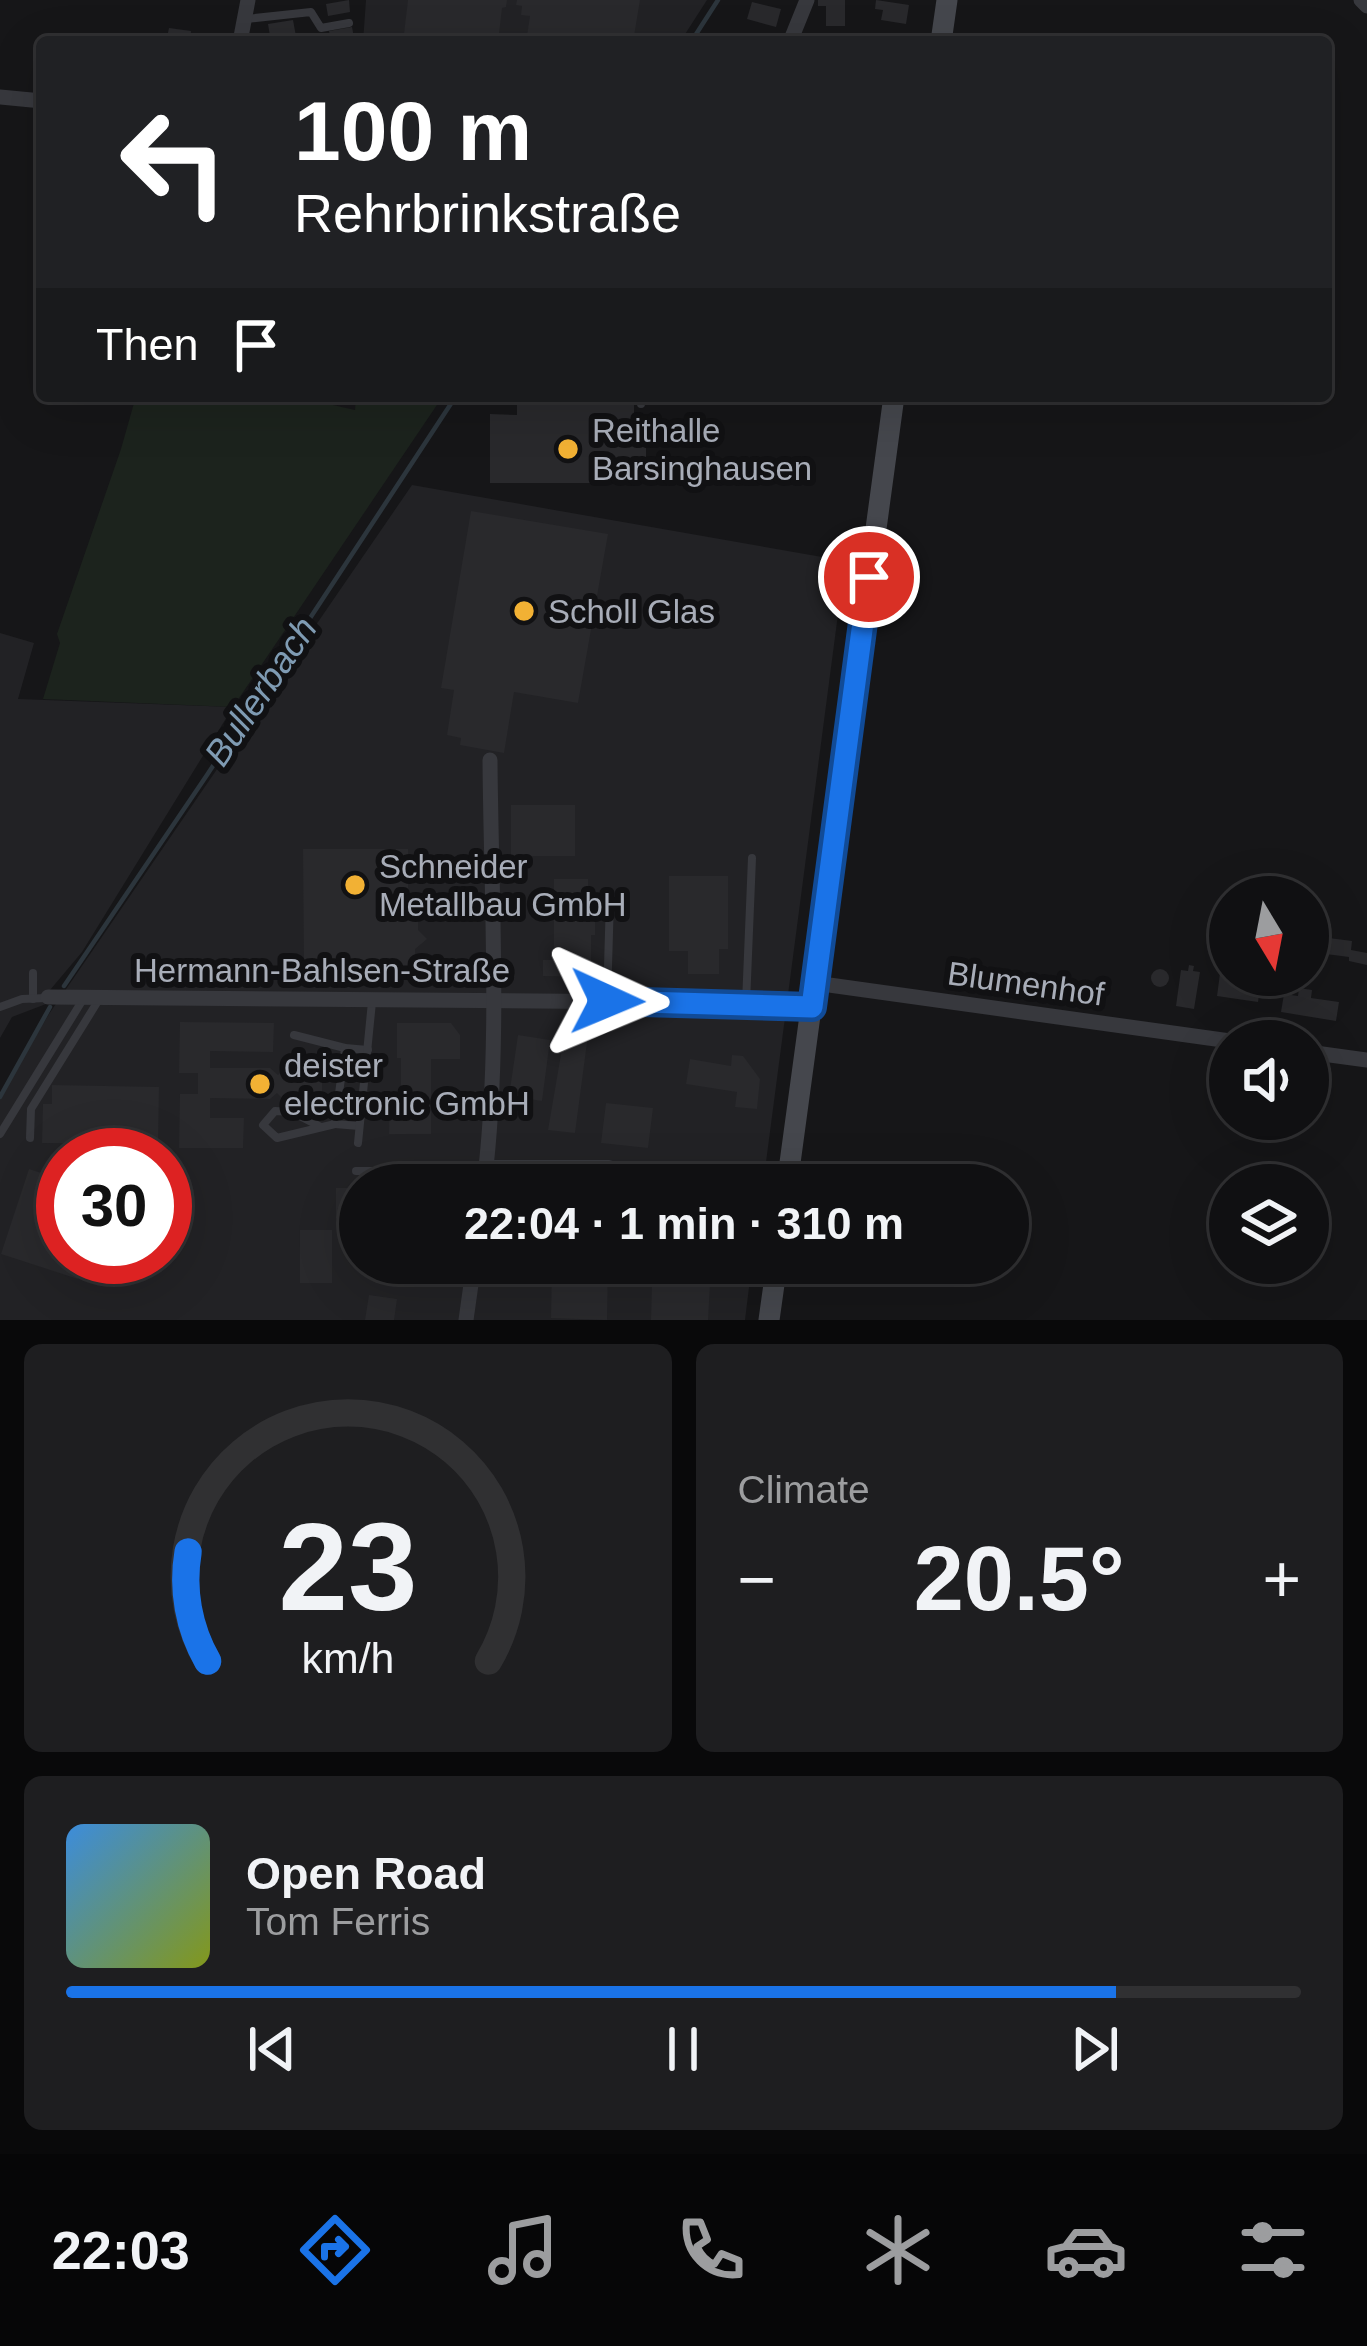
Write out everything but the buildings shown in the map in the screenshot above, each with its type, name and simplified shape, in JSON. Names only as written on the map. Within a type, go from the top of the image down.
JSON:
[{"type":"main road","points":[[942,36],[947,0]]},
{"type":"main road","points":[[791,1164],[893,402]]},
{"type":"main road","points":[[769,1320],[774,1284]]},
{"type":"street","points":[[241,36],[248,0]]},
{"type":"street","points":[[792,36],[807,0]]},
{"type":"street","points":[[0,97],[36,100]]},
{"type":"street","points":[[487,1164],[492,1001],[490,760]]},
{"type":"street","name":"Blumenhof","points":[[815,982],[1209,1038]]},
{"type":"street","name":"Hermann-Bahlsen-Straße","points":[[40,998],[607,1001],[812,1007]]},
{"type":"street","points":[[1329,1055],[1367,1060]]},
{"type":"street","points":[[466,1320],[471,1284]]},
{"type":"lane","points":[[244,19],[310,12],[321,28],[350,23]]},
{"type":"lane","points":[[746,1004],[752,858]]},
{"type":"lane","points":[[607,1001],[610,899]]},
{"type":"lane","points":[[0,1006],[40,998],[33,973]]},
{"type":"lane","points":[[0,1134],[91,999]]},
{"type":"lane","points":[[30,1138],[32,1109],[91,999]]},
{"type":"lane","points":[[358,1143],[373,1001]]},
{"type":"lane","points":[[294,1035],[368,1050]]},
{"type":"lane","points":[[335,1124],[345,1048]]},
{"type":"lane","points":[[321,1127],[292,1112],[275,1111],[263,1125],[277,1138],[335,1124],[359,1126]]},
{"type":"shaded area","points":[[366,0],[707,0],[684,36],[363,36]]},
{"type":"shaded area","points":[[134,402],[320,402],[355,410],[356,402],[439,402],[233,707],[43,699],[60,643],[57,634]]},
{"type":"shaded area","points":[[412,485],[845,561],[766,1164],[339,1164],[339,1284],[749,1284],[745,1320],[0,1320],[0,1095],[49,1014]]},
{"type":"shaded area","points":[[0,633],[34,643],[18,699],[233,707],[82,952],[50,990],[46,1004],[12,1017],[0,1038]]},
{"type":"waterway","name":"Bullerbach","points":[[695,36],[718,0]]},
{"type":"waterway","name":"Bullerbach","points":[[64,986],[452,402]]},
{"type":"waterway","name":"Bullerbach","points":[[0,1097],[50,1007]]},
{"type":"place","name":"Reithalle Barsinghausen","points":[[568,449]]},
{"type":"place","name":"Scholl Glas","points":[[524,611]]},
{"type":"place","name":"Schneider Metallbau GmbH","points":[[355,885]]},
{"type":"place","name":"deister electronic GmbH","points":[[260,1084]]},
{"type":"route","points":[[607,1001],[812,1007],[869,577]]}]
